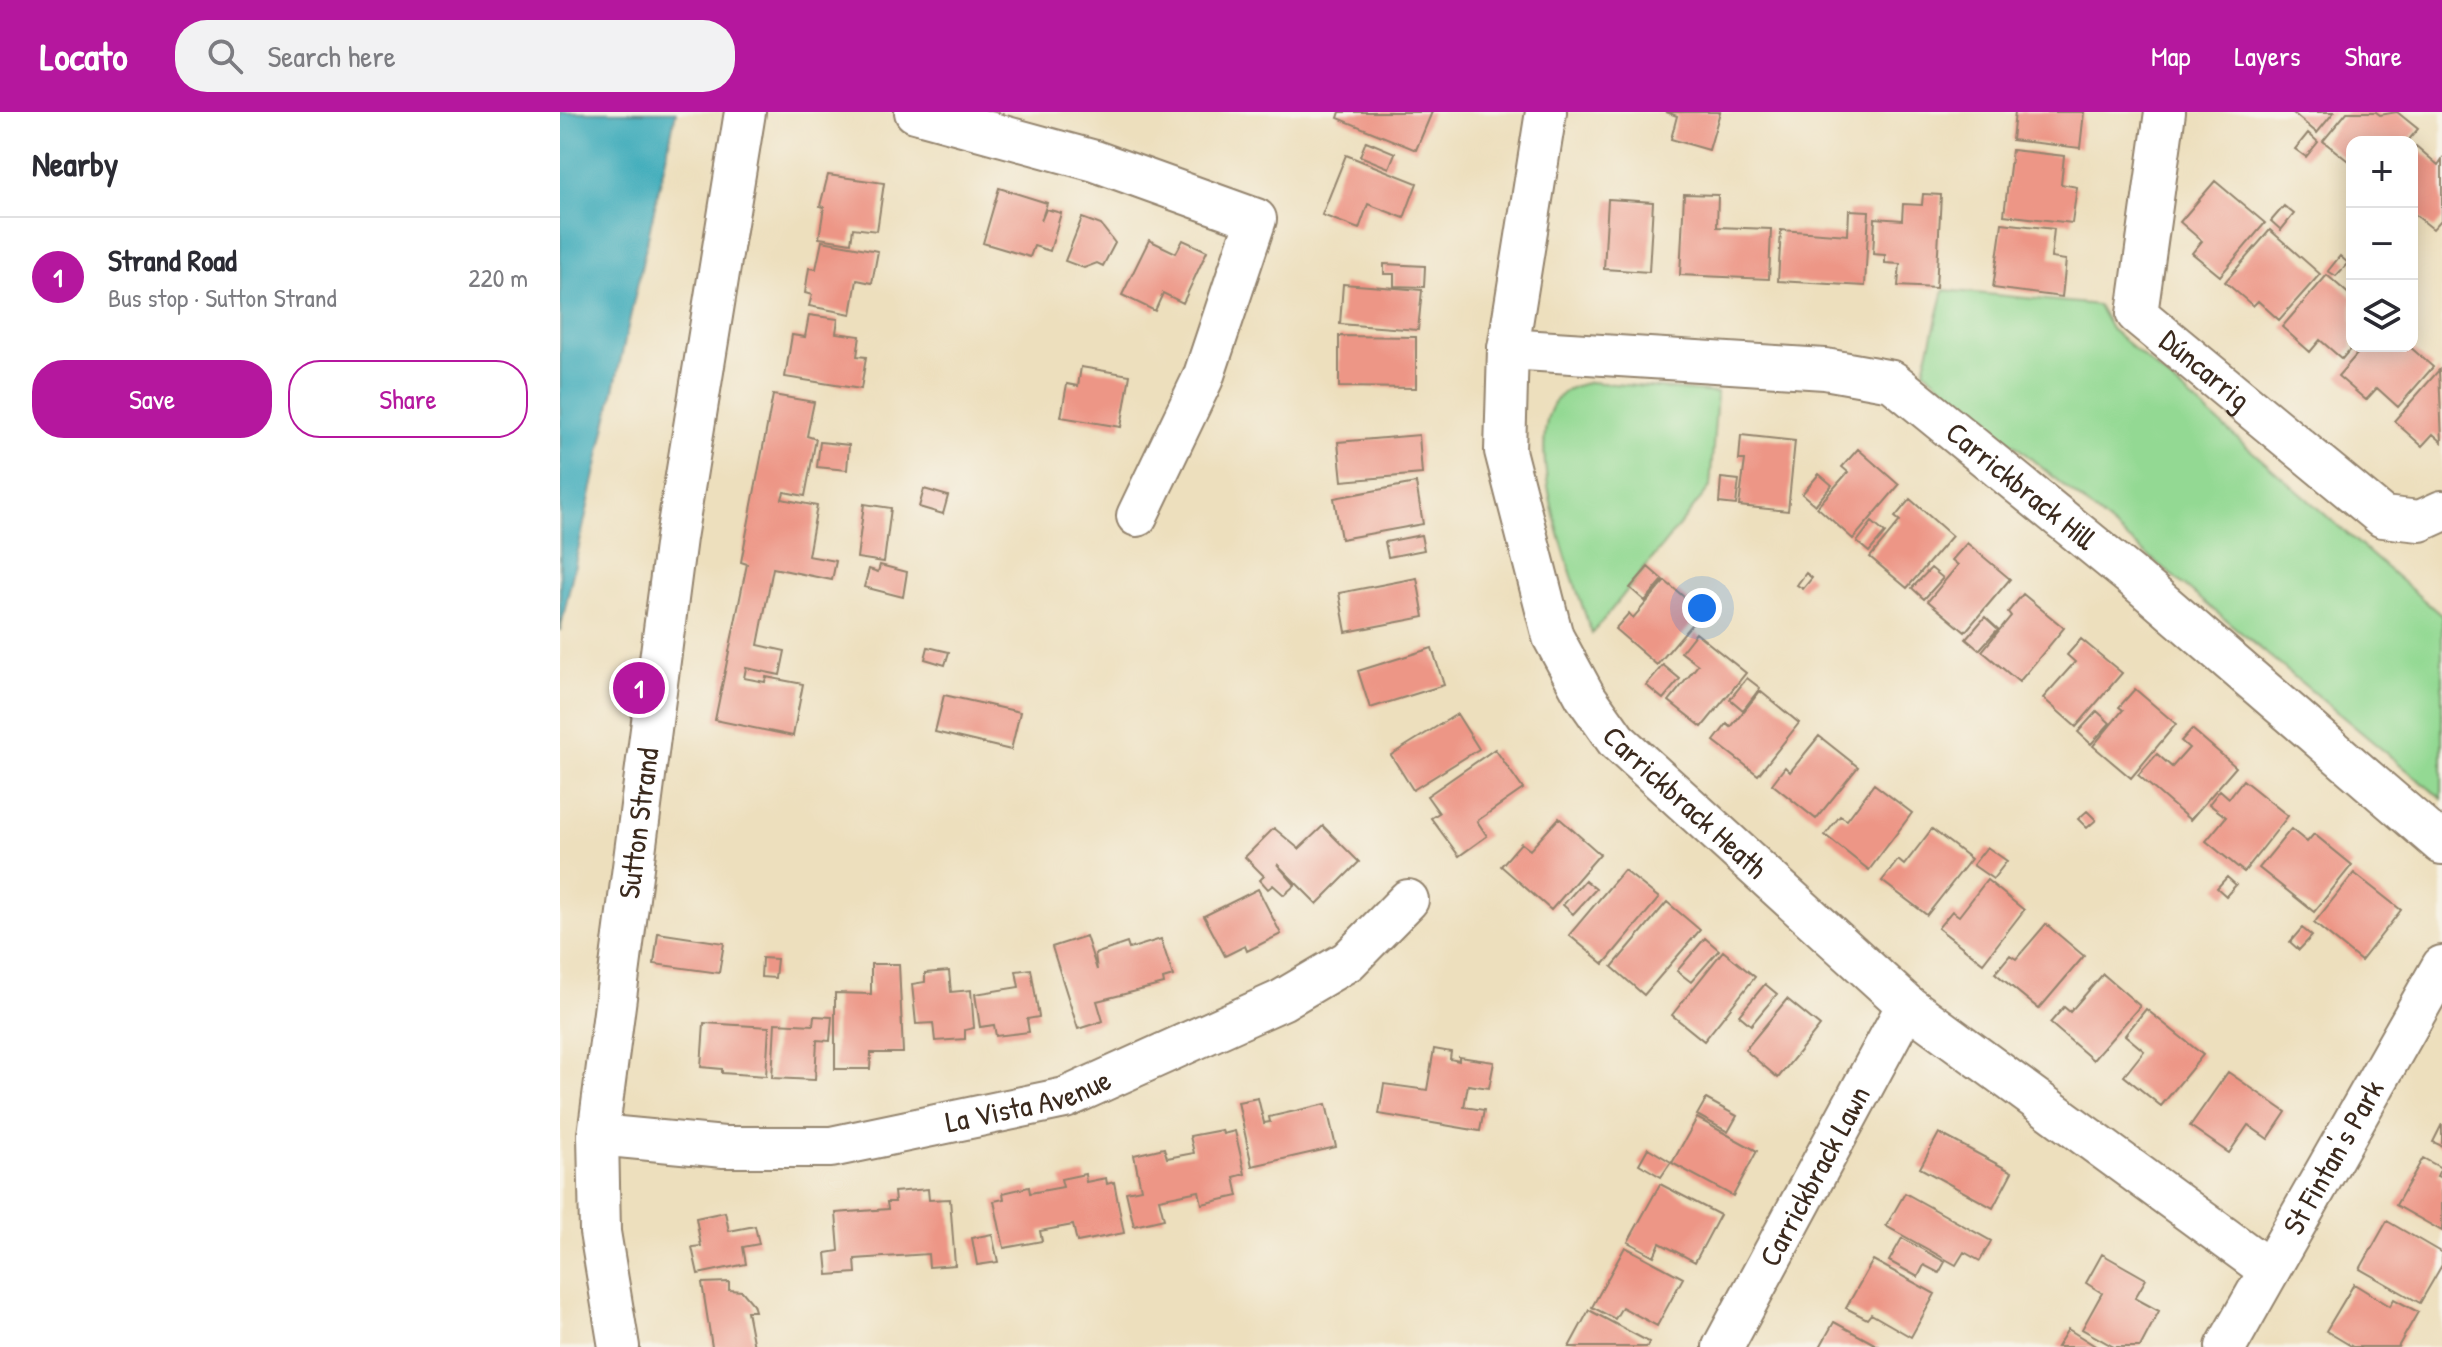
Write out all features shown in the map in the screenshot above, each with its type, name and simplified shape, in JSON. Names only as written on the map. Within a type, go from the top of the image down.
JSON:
[{"type":"street","name":"Sutton Strand","points":[[619,1347],[600,1232],[598,1135],[676,538],[745,112]]},
{"type":"street","points":[[915,112],[1095,161],[1256,219],[1203,378],[1137,516]]},
{"type":"street","name":"Carrickbrack Heath","points":[[1546,112],[1508,349],[1505,451],[1553,637],[1585,696],[1616,740],[1907,1005],[2269,1270]]},
{"type":"street","name":"Dúncarrig","points":[[2165,112],[2137,314],[2383,517],[2420,521],[2442,511]]},
{"type":"street","name":"Carrickbrack Hill","points":[[1508,349],[1825,369],[1892,381],[2135,579],[2442,844]]},
{"type":"street","name":"La Vista Avenue","points":[[598,1135],[724,1147],[831,1147],[1065,1098],[1282,1000],[1348,961],[1408,900]]},
{"type":"street","name":"St Fintan's Park","points":[[2226,1347],[2442,966]]},
{"type":"street","name":"Carrickbrack Lawn","points":[[1723,1347],[1907,1005]]},
{"type":"green space","points":[[1944,290],[2098,305],[2111,329],[2442,616],[2442,799],[1924,370]]},
{"type":"green space","points":[[1590,382],[1717,393],[1710,487],[1592,634],[1552,507],[1545,436],[1551,409],[1567,390]]},
{"type":"water","points":[[560,112],[676,112],[560,631]]},
{"type":"building","points":[[1340,112],[1432,112],[1416,150],[1338,118]]},
{"type":"building","points":[[1666,112],[1720,112],[1709,150],[1671,139],[1677,116]]},
{"type":"building","points":[[2015,112],[2084,112],[2080,148],[2012,140]]},
{"type":"building","points":[[2292,112],[2334,112],[2317,133]]},
{"type":"building","points":[[2347,112],[2376,112],[2380,115],[2397,112],[2418,129],[2412,136],[2346,136],[2346,159],[2323,141]]},
{"type":"building","points":[[2308,133],[2318,142],[2306,157],[2295,149]]},
{"type":"building","points":[[1366,141],[1395,153],[1389,168],[1360,156]]},
{"type":"building","points":[[2418,148],[2438,165],[2442,159],[2442,219],[2433,229],[2418,217]]},
{"type":"building","points":[[2012,150],[2064,156],[2061,184],[2077,187],[2072,223],[2004,215]]},
{"type":"building","points":[[1346,155],[1417,183],[1404,218],[1368,204],[1359,229],[1322,215]]},
{"type":"building","points":[[828,175],[884,183],[877,231],[853,228],[851,243],[819,238],[824,207],[820,206]]},
{"type":"building","points":[[2215,181],[2265,223],[2220,276],[2192,253],[2202,241],[2180,222]]},
{"type":"building","points":[[999,188],[1047,203],[1041,221],[1046,209],[1061,213],[1050,251],[1034,246],[1030,257],[983,243]]},
{"type":"building","points":[[1684,194],[1718,195],[1717,227],[1771,229],[1769,279],[1680,275]]},
{"type":"building","points":[[1923,194],[1941,195],[1936,288],[1898,286],[1900,264],[1885,263],[1885,255],[1873,254],[1875,218],[1902,220],[1903,204],[1922,205]]},
{"type":"building","points":[[1608,199],[1653,202],[1649,272],[1604,269]]},
{"type":"building","points":[[2284,206],[2294,214],[2281,230],[2271,221]]},
{"type":"building","points":[[1849,210],[1869,211],[1865,286],[1778,281],[1781,230],[1848,235]]},
{"type":"building","points":[[1082,218],[1101,225],[1115,243],[1103,266],[1097,263],[1084,268],[1065,261]]},
{"type":"building","points":[[2002,223],[2054,229],[2051,258],[2066,260],[2062,297],[1993,288]]},
{"type":"building","points":[[2270,230],[2320,274],[2279,320],[2258,301],[2253,306],[2225,282]]},
{"type":"building","points":[[1149,240],[1176,253],[1183,240],[1207,251],[1183,303],[1163,293],[1155,311],[1122,295]]},
{"type":"building","points":[[822,241],[878,251],[872,283],[857,280],[851,314],[809,306],[812,295],[805,293],[809,268],[816,269]]},
{"type":"building","points":[[2340,256],[2346,261],[2336,276],[2328,271]]},
{"type":"building","points":[[1384,264],[1425,266],[1424,287],[1394,286],[1394,274],[1384,274]]},
{"type":"building","points":[[2327,275],[2346,292],[2348,352],[2342,359],[2320,340],[2310,352],[2282,327]]},
{"type":"building","points":[[1343,284],[1422,290],[1418,330],[1340,324]]},
{"type":"building","points":[[809,315],[838,319],[836,333],[860,336],[857,356],[866,357],[861,389],[785,377],[792,335],[805,337]]},
{"type":"building","points":[[1339,336],[1416,337],[1416,388],[1339,387]]},
{"type":"building","points":[[2359,352],[2416,352],[2433,367],[2398,407],[2377,388],[2366,400],[2338,376]]},
{"type":"building","points":[[1081,367],[1130,375],[1121,427],[1061,417],[1067,384],[1078,386]]},
{"type":"building","points":[[2439,370],[2442,442],[2433,434],[2422,446],[2394,421]]},
{"type":"building","points":[[773,395],[814,402],[807,436],[816,439],[805,496],[784,492],[782,499],[817,506],[808,556],[836,561],[832,580],[773,568],[758,645],[785,651],[780,675],[746,668],[744,678],[765,682],[766,677],[803,684],[793,736],[715,720],[747,564],[741,562]]},
{"type":"building","points":[[1419,435],[1422,474],[1342,481],[1338,442]]},
{"type":"building","points":[[1741,435],[1795,441],[1788,511],[1739,506],[1745,460],[1739,460]]},
{"type":"building","points":[[820,442],[849,445],[847,470],[817,467]]},
{"type":"building","points":[[1858,449],[1899,485],[1853,539],[1817,507],[1848,472],[1842,467]]},
{"type":"building","points":[[1819,474],[1832,485],[1815,505],[1802,494]]},
{"type":"building","points":[[1721,478],[1739,480],[1736,505],[1719,503]]},
{"type":"building","points":[[1416,483],[1423,524],[1341,539],[1334,498]]},
{"type":"building","points":[[924,489],[948,496],[943,514],[919,507]]},
{"type":"building","points":[[1910,499],[1952,536],[1907,588],[1870,557],[1900,521],[1895,517]]},
{"type":"building","points":[[864,504],[891,508],[884,562],[857,558]]},
{"type":"building","points":[[1872,522],[1885,533],[1869,552],[1857,542]]},
{"type":"building","points":[[1421,535],[1424,550],[1388,557],[1385,542]]},
{"type":"building","points":[[1967,543],[2010,579],[1965,632],[1928,601],[1958,565],[1952,560]]},
{"type":"building","points":[[880,565],[907,572],[903,597],[864,587],[869,569],[878,572]]},
{"type":"building","points":[[1648,567],[1663,580],[1645,601],[1630,588]]},
{"type":"building","points":[[1931,568],[1943,578],[1924,599],[1912,588]]},
{"type":"building","points":[[1806,573],[1812,578],[1803,589],[1797,585]]},
{"type":"building","points":[[1417,578],[1424,617],[1346,632],[1339,593]]},
{"type":"building","points":[[1665,581],[1702,612],[1657,665],[1615,629],[1629,613],[1633,618]]},
{"type":"building","points":[[2023,594],[2064,628],[2019,682],[1982,651],[2011,616],[2008,612]]},
{"type":"building","points":[[1985,617],[1998,629],[1979,650],[1966,639]]},
{"type":"building","points":[[1696,633],[1746,673],[1702,727],[1669,701],[1698,665],[1681,652]]},
{"type":"building","points":[[2081,639],[2122,673],[2076,727],[2043,698],[2075,662],[2067,655]]},
{"type":"building","points":[[928,647],[949,652],[945,665],[925,659]]},
{"type":"building","points":[[1432,648],[1444,685],[1370,708],[1358,671]]},
{"type":"building","points":[[1663,665],[1680,679],[1663,699],[1646,685]]},
{"type":"building","points":[[1747,678],[1760,688],[1743,710],[1730,699]]},
{"type":"building","points":[[2135,689],[2176,724],[2131,778],[2093,746],[2123,710],[2119,707]]},
{"type":"building","points":[[1760,691],[1799,723],[1758,775],[1714,741],[1727,724],[1731,727]]},
{"type":"building","points":[[944,695],[1020,712],[1011,750],[935,732]]},
{"type":"building","points":[[2097,711],[2110,723],[2091,744],[2078,732]]},
{"type":"building","points":[[1457,714],[1479,749],[1413,790],[1391,755]]},
{"type":"building","points":[[2192,729],[2236,767],[2190,820],[2138,775],[2157,754],[2172,767],[2189,748],[2181,741]]},
{"type":"building","points":[[1819,736],[1858,767],[1816,819],[1772,784],[1785,767],[1790,772]]},
{"type":"building","points":[[1495,749],[1523,789],[1477,821],[1487,836],[1459,856],[1431,818],[1439,813],[1427,796]]},
{"type":"building","points":[[2243,780],[2288,816],[2244,872],[2206,841],[2226,817],[2209,804],[2220,790],[2229,798]]},
{"type":"building","points":[[1874,784],[1912,813],[1869,870],[1825,835],[1840,816],[1847,820]]},
{"type":"building","points":[[2087,811],[2096,820],[2087,828],[2078,819]]},
{"type":"building","points":[[1559,818],[1600,854],[1551,910],[1501,866],[1521,843],[1530,850]]},
{"type":"building","points":[[1323,826],[1359,862],[1317,904],[1277,864],[1295,885],[1284,895],[1273,885],[1268,889],[1260,880],[1264,876],[1245,857],[1274,828],[1299,849]]},
{"type":"building","points":[[1932,829],[1971,859],[1927,915],[1882,881],[1898,860],[1904,865]]},
{"type":"building","points":[[2291,829],[2307,842],[2314,834],[2352,865],[2314,912],[2259,868]]},
{"type":"building","points":[[1987,847],[2007,861],[1993,879],[1973,865]]},
{"type":"building","points":[[1624,870],[1659,898],[1604,964],[1569,935]]},
{"type":"building","points":[[2354,873],[2401,910],[2361,961],[2314,923]]},
{"type":"building","points":[[2227,877],[2236,885],[2226,896],[2217,888]]},
{"type":"building","points":[[1585,880],[1596,889],[1573,914],[1563,905]]},
{"type":"building","points":[[1987,880],[2024,910],[1983,963],[1938,928],[1952,911],[1959,916]]},
{"type":"building","points":[[1258,889],[1281,934],[1247,951],[1245,946],[1225,956],[1204,916]]},
{"type":"building","points":[[1667,902],[1700,930],[1644,995],[1612,967]]},
{"type":"building","points":[[2046,924],[2084,956],[2039,1009],[1995,973],[2010,955],[2016,959]]},
{"type":"building","points":[[2302,928],[2312,936],[2299,950],[2290,942]]},
{"type":"building","points":[[658,933],[724,943],[719,973],[654,964]]},
{"type":"building","points":[[1086,936],[1097,970],[1095,954],[1127,943],[1129,949],[1161,939],[1173,976],[1163,979],[1164,984],[1097,1001],[1103,1021],[1078,1029],[1052,947]]},
{"type":"building","points":[[1705,938],[1719,950],[1691,982],[1677,971]]},
{"type":"building","points":[[1723,951],[1755,977],[1704,1041],[1672,1015]]},
{"type":"building","points":[[762,958],[777,959],[775,978],[761,977]]},
{"type":"building","points":[[871,964],[899,964],[903,1053],[871,1053],[870,1069],[835,1069],[835,993],[871,994]]},
{"type":"building","points":[[1031,969],[1039,1017],[1027,1019],[1029,1032],[996,1036],[994,1025],[980,1027],[975,994],[1019,987],[1016,971]]},
{"type":"building","points":[[949,971],[951,992],[971,990],[974,1028],[965,1030],[965,1039],[935,1041],[933,1023],[916,1024],[912,984],[925,982],[925,973]]},
{"type":"building","points":[[2103,974],[2140,1006],[2093,1060],[2050,1023],[2064,1007],[2070,1012]]},
{"type":"building","points":[[1765,984],[1777,994],[1751,1025],[1739,1015]]},
{"type":"building","points":[[1787,999],[1820,1026],[1778,1078],[1745,1050]]},
{"type":"building","points":[[2146,1009],[2203,1055],[2161,1106],[2124,1076],[2144,1051],[2125,1035]]},
{"type":"building","points":[[814,1016],[832,1017],[830,1041],[817,1040],[815,1080],[772,1078],[775,1023],[813,1025]]},
{"type":"building","points":[[704,1023],[769,1027],[766,1076],[722,1073],[722,1069],[701,1067]]},
{"type":"building","points":[[1434,1049],[1451,1052],[1450,1059],[1459,1061],[1459,1057],[1494,1062],[1489,1088],[1468,1085],[1464,1107],[1484,1110],[1480,1131],[1379,1114],[1384,1084],[1427,1090]]},
{"type":"building","points":[[2228,1072],[2286,1112],[2268,1139],[2248,1125],[2229,1153],[2190,1126]]},
{"type":"building","points":[[1258,1098],[1264,1123],[1270,1122],[1269,1117],[1326,1104],[1336,1147],[1252,1166],[1238,1102]]},
{"type":"building","points":[[1706,1099],[1737,1116],[1728,1132],[1697,1115]]},
{"type":"building","points":[[1697,1118],[1757,1151],[1733,1196],[1672,1163]]},
{"type":"building","points":[[2442,1124],[2442,1146],[2433,1142]]},
{"type":"building","points":[[1222,1130],[1223,1134],[1235,1131],[1245,1174],[1234,1177],[1238,1196],[1202,1204],[1199,1191],[1159,1199],[1164,1219],[1134,1226],[1126,1192],[1141,1189],[1134,1155],[1164,1148],[1167,1158],[1194,1153],[1190,1136]]},
{"type":"building","points":[[1939,1133],[2012,1172],[1993,1208],[1920,1168]]},
{"type":"building","points":[[1648,1148],[1671,1162],[1661,1177],[1639,1164]]},
{"type":"building","points":[[2423,1158],[2441,1168],[2437,1176],[2442,1178],[2442,1231],[2396,1205]]},
{"type":"building","points":[[1085,1174],[1086,1182],[1106,1178],[1107,1184],[1114,1182],[1124,1233],[1077,1242],[1073,1225],[1040,1231],[1042,1241],[1004,1248],[994,1201],[1004,1199],[1003,1193],[1029,1187],[1030,1193],[1063,1187],[1061,1179]]},
{"type":"building","points":[[1660,1184],[1720,1215],[1695,1262],[1660,1243],[1654,1256],[1628,1242]]},
{"type":"building","points":[[928,1189],[929,1200],[950,1199],[955,1265],[929,1267],[928,1254],[855,1259],[856,1273],[828,1275],[826,1253],[839,1251],[836,1213],[888,1209],[887,1202],[895,1202],[894,1192]]},
{"type":"building","points":[[1905,1193],[1991,1241],[1980,1261],[1964,1252],[1956,1265],[1886,1226]]},
{"type":"building","points":[[725,1212],[729,1231],[755,1226],[759,1244],[743,1247],[746,1264],[698,1274],[692,1247],[701,1246],[696,1218]]},
{"type":"building","points":[[2387,1221],[2442,1253],[2442,1265],[2420,1303],[2360,1269]]},
{"type":"building","points":[[992,1234],[998,1262],[977,1265],[972,1238]]},
{"type":"building","points":[[1902,1238],[1945,1262],[1939,1273],[1924,1265],[1918,1277],[1889,1261]]},
{"type":"building","points":[[1625,1247],[1683,1278],[1657,1326],[1622,1307],[1615,1319],[1592,1307]]},
{"type":"building","points":[[2102,1254],[2146,1279],[2135,1298],[2159,1311],[2140,1347],[2114,1347],[2082,1329],[2102,1293],[2086,1283]]},
{"type":"building","points":[[1873,1260],[1935,1294],[1911,1337],[1871,1314],[1867,1319],[1846,1308]]},
{"type":"building","points":[[729,1282],[729,1290],[742,1291],[753,1304],[755,1311],[747,1311],[754,1347],[712,1347],[702,1283]]},
{"type":"building","points":[[2354,1284],[2390,1306],[2394,1299],[2418,1312],[2398,1347],[2353,1347],[2326,1331]]},
{"type":"building","points":[[1589,1310],[1649,1342],[1647,1347],[1569,1347]]},
{"type":"building","points":[[1834,1322],[1880,1347],[1820,1347]]},
{"type":"building","points":[[2068,1329],[2097,1347],[2057,1347]]},
{"type":"place","name":"Strand Road","points":[[639,688]]}]
